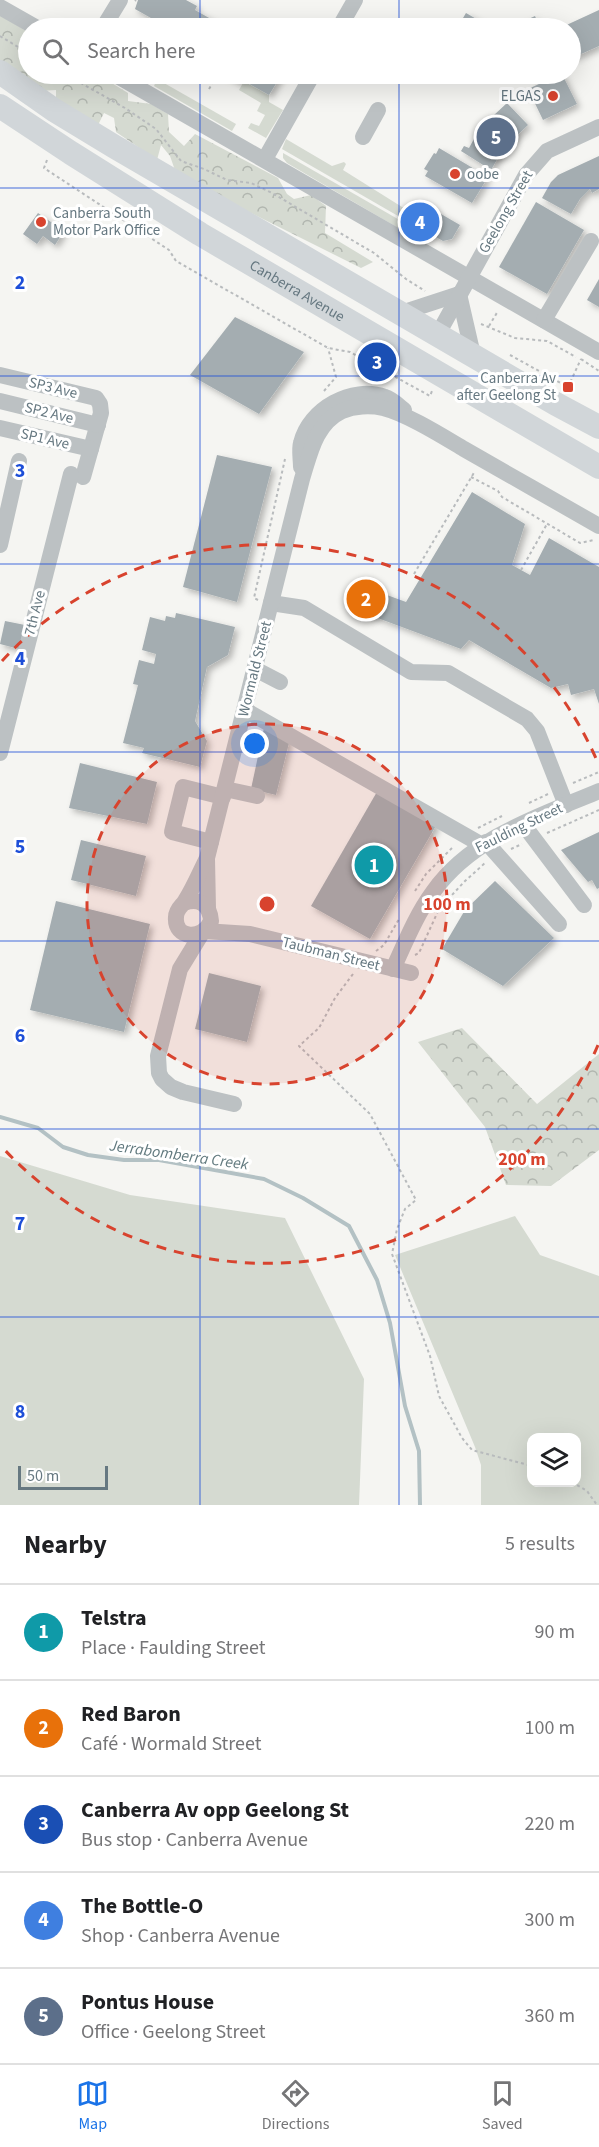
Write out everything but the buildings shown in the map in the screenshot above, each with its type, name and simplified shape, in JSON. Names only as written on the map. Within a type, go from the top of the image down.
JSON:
[{"type":"highway","points":[[0,72],[54,110],[115,147],[599,427]]},
{"type":"highway","name":"Canberra Avenue","points":[[0,106],[200,234],[599,467]]},
{"type":"highway","points":[[54,110],[72,136],[74,145],[71,153]]},
{"type":"highway","points":[[71,153],[82,145],[115,147]]},
{"type":"highway","points":[[392,346],[410,349],[424,345],[438,334]]},
{"type":"highway","points":[[438,334],[435,352],[443,372],[450,380]]},
{"type":"street","points":[[113,18],[130,0]]},
{"type":"street","points":[[345,18],[355,0]]},
{"type":"street","points":[[7,6],[23,18]]},
{"type":"street","points":[[132,84],[599,352]]},
{"type":"street","points":[[265,159],[307,84]]},
{"type":"street","points":[[363,137],[378,110]]},
{"type":"street","name":"Geelong Street","points":[[438,334],[526,175],[536,162],[547,151],[599,127]]},
{"type":"street","points":[[544,320],[591,241]]},
{"type":"street","points":[[401,313],[459,294],[474,355]]},
{"type":"street","name":"SP3 Ave","points":[[0,375],[96,398],[100,404],[101,413],[91,449],[77,475]]},
{"type":"street","name":"SP2 Ave","points":[[0,401],[98,425]]},
{"type":"street","name":"Wormald Street","points":[[234,1104],[171,1087],[159,1073],[158,1056],[180,969],[176,914],[184,903],[209,850],[302,480],[317,436],[331,418],[343,411],[371,406],[384,408],[431,430],[599,526]]},
{"type":"street","name":"SP1 Ave","points":[[0,428],[91,449]]},
{"type":"street","points":[[0,545],[20,461]]},
{"type":"street","name":"7th Ave","points":[[0,753],[77,475]]},
{"type":"street","points":[[271,603],[304,608],[411,672],[448,674],[527,719],[537,731],[571,803]]},
{"type":"street","points":[[255,669],[279,682]]},
{"type":"street","points":[[245,710],[484,843],[498,855],[559,924]]},
{"type":"street","points":[[563,767],[571,803]]},
{"type":"street","points":[[209,850],[172,832],[183,787],[257,796]]},
{"type":"street","name":"Faulding Street","points":[[396,962],[422,909],[449,872],[484,843],[599,791]]},
{"type":"street","points":[[523,824],[584,905]]},
{"type":"street","name":"Wormald Street","points":[[180,969],[208,926],[209,850]]},
{"type":"street","points":[[184,903],[196,900],[202,902],[209,912]]},
{"type":"street","name":"Taubman Street","points":[[209,912],[250,934]]},
{"type":"street","points":[[178,926],[190,935],[203,932]]},
{"type":"street","name":"Taubman Street","points":[[203,932],[250,934],[364,962],[396,962],[411,973]]},
{"type":"path","points":[[0,36],[18,47]]},
{"type":"path","points":[[82,84],[125,108],[156,129],[181,161],[227,180],[251,183],[272,193],[374,253],[406,279],[431,295]]},
{"type":"path","points":[[209,89],[212,84]]},
{"type":"path","points":[[48,160],[44,168],[169,250],[176,261],[328,348],[350,352],[430,396],[450,380]]},
{"type":"path","points":[[489,326],[506,298]]},
{"type":"path","points":[[476,323],[489,326],[515,338],[547,341],[599,371]]},
{"type":"path","points":[[502,350],[568,387],[581,359]]},
{"type":"path","points":[[414,574],[470,478],[498,491],[502,497],[580,543],[597,539],[599,541]]},
{"type":"path","points":[[521,570],[547,524]]},
{"type":"path","points":[[384,945],[396,962],[412,957],[418,953],[445,902],[472,875],[498,855],[599,810]]},
{"type":"path","points":[[364,962],[335,998],[319,1028],[299,1046],[370,1114],[416,1200],[405,1209],[397,1229],[392,1254],[430,1356],[439,1396],[462,1438],[472,1450],[527,1465]]},
{"type":"path","points":[[580,1487],[587,1491],[597,1505]]},
{"type":"green space","points":[[0,15],[18,26],[18,74],[0,60]]},
{"type":"green space","points":[[30,84],[113,84],[128,93],[128,101],[151,104],[168,114],[169,132],[184,146],[195,134],[278,178],[287,194],[294,199],[311,195],[326,206],[325,233],[373,262],[361,268],[177,176],[170,156],[161,145],[157,160],[116,132],[114,118],[104,113],[98,125],[56,105],[56,90],[39,91]]},
{"type":"green space","points":[[155,84],[166,84],[236,124],[232,131],[154,86]]},
{"type":"green space","points":[[242,84],[249,84],[269,95],[269,102],[283,110],[266,138],[248,128],[251,123],[259,126],[265,115],[257,111],[261,103],[239,90]]},
{"type":"green space","points":[[286,139],[332,166],[344,162],[346,164],[343,170],[410,212],[405,220],[282,149]]},
{"type":"green space","points":[[283,153],[403,222],[400,229],[287,163],[283,158]]},
{"type":"green space","points":[[462,1028],[537,1104],[599,1054],[599,1150],[551,1186],[506,1185],[485,1127],[418,1042]]},
{"type":"green space","points":[[0,1156],[130,1195],[285,1218],[364,1379],[359,1505],[0,1505]]},
{"type":"green space","points":[[515,1216],[540,1255],[599,1276],[599,1505],[481,1505],[481,1465],[395,1255]]},
{"type":"waterway","name":"Jerrabomberra Creek","points":[[0,1117],[38,1128],[63,1147],[88,1155],[124,1160],[159,1160],[264,1179],[303,1198],[349,1226],[377,1280],[390,1323],[405,1406],[419,1451],[420,1505]]},
{"type":"place","name":"ELGAS","points":[[553,96]]},
{"type":"place","name":"Pontus House","points":[[496,137]]},
{"type":"place","name":"oobe","points":[[455,174]]},
{"type":"place","name":"Canberra South Motor Park Office","points":[[41,222]]},
{"type":"place","name":"The Bottle-O","points":[[420,222]]},
{"type":"place","name":"Canberra Av opp Geelong St","points":[[377,362]]},
{"type":"place","name":"Canberra Av after Geelong St","points":[[568,387]]},
{"type":"place","name":"Red Baron","points":[[366,599]]},
{"type":"place","name":"Telstra","points":[[374,865]]}]
